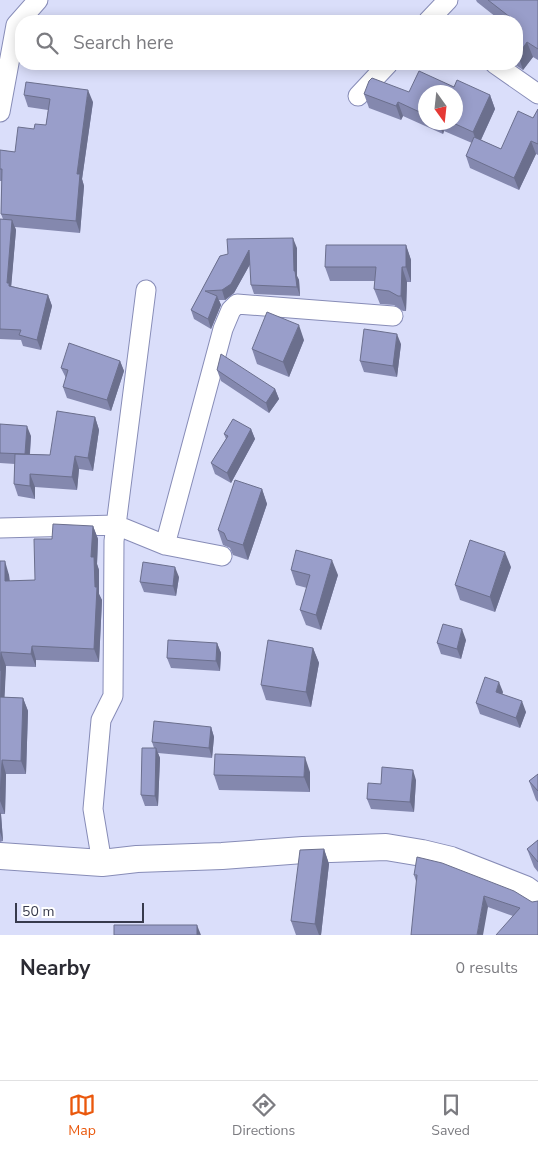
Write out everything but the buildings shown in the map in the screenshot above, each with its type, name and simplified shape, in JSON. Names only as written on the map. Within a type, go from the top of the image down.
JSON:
[{"type":"street","points":[[25,15],[38,0]]},
{"type":"street","points":[[436,15],[448,0]]},
{"type":"street","points":[[0,112],[2,87],[15,29]]},
{"type":"street","points":[[358,96],[382,70]]},
{"type":"street","points":[[504,70],[538,94]]},
{"type":"street","points":[[102,863],[93,809],[101,720],[113,696],[114,541],[146,290]]},
{"type":"street","points":[[165,545],[223,329],[231,310],[237,304],[393,316]]},
{"type":"street","points":[[0,528],[116,525],[165,545],[222,556]]},
{"type":"street","points":[[0,856],[102,863],[137,859],[386,847],[451,860],[525,889],[538,898]]}]
